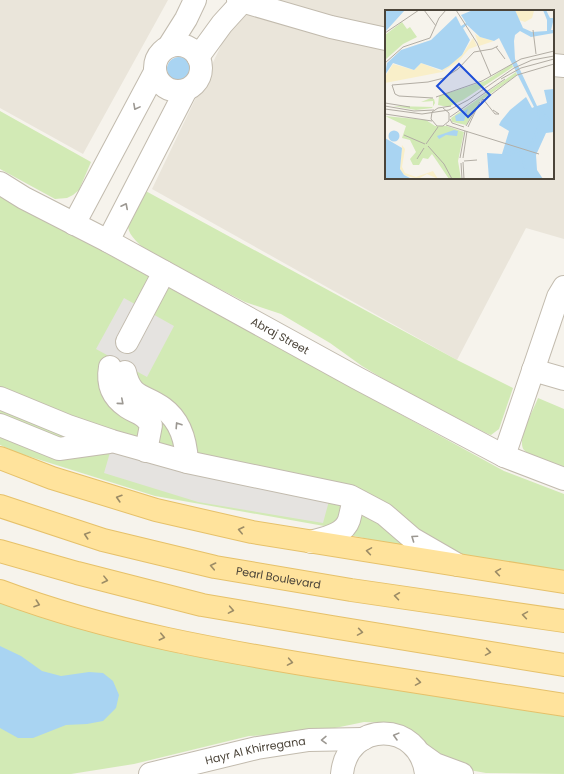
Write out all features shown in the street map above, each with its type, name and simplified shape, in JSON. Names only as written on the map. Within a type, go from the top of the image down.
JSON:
[{"type":"main road","points":[[0,458],[52,478],[156,510],[252,532],[564,582]]},
{"type":"main road","name":"Pearl Boulevard","points":[[0,506],[103,540],[215,567],[351,590],[564,621]]},
{"type":"main road","points":[[0,551],[77,573],[202,604],[564,665]]},
{"type":"main road","points":[[0,591],[60,611],[120,628],[207,648],[564,705]]},
{"type":"street","points":[[169,46],[186,19],[195,0]]},
{"type":"street","points":[[198,57],[240,1],[330,27],[385,39]]},
{"type":"street","points":[[178,44],[186,46],[193,50],[198,57],[201,69],[199,76],[192,87],[186,90],[170,90],[163,86],[154,72],[154,64],[157,56],[162,50],[169,46],[178,44]]},
{"type":"street","points":[[554,65],[564,66]]},
{"type":"street","points":[[74,224],[154,72]]},
{"type":"street","points":[[108,241],[186,90]]},
{"type":"street","name":"Abraj Street","points":[[2,187],[108,241],[357,378],[504,456],[564,479]]},
{"type":"street","points":[[127,342],[164,272]]},
{"type":"street","points":[[504,456],[558,296],[564,287]]},
{"type":"street","points":[[146,451],[151,425],[147,418],[126,406],[115,397],[110,385],[109,376],[118,369],[132,390],[163,408],[173,417],[183,433],[187,446],[187,462]]},
{"type":"street","points":[[533,370],[564,379]]},
{"type":"street","points":[[0,398],[112,442],[187,462],[346,495],[384,514],[413,538],[459,566]]},
{"type":"street","points":[[0,425],[59,449],[112,442]]},
{"type":"street","points":[[311,542],[343,530],[348,522],[354,499]]},
{"type":"street","points":[[342,774],[347,756],[354,746],[363,739],[384,733],[395,734],[405,739],[414,746],[424,764],[435,764],[462,774]]},
{"type":"street","name":"Hayr Al Khirregana","points":[[150,774],[257,748],[309,740],[363,739]]},
{"type":"shaded area","points":[[0,0],[168,0],[83,154],[0,108]]},
{"type":"shaded area","points":[[243,0],[564,0],[564,239],[526,228],[457,360],[152,189]]},
{"type":"shaded area","points":[[124,298],[174,326],[147,377],[96,349]]},
{"type":"shaded area","points":[[111,449],[329,501],[323,523],[198,502],[104,473]]},
{"type":"green space","points":[[0,111],[91,162],[79,190],[67,198],[55,199],[0,169]]},
{"type":"green space","points":[[142,189],[457,360],[513,388],[499,429],[491,435],[486,433],[402,390],[362,366],[330,343],[281,314],[245,302],[149,252],[132,236],[128,223],[129,216]]},
{"type":"green space","points":[[0,195],[504,471],[564,494],[564,576],[479,562],[354,536],[341,529],[155,496],[18,453],[0,445]]},
{"type":"green space","points":[[538,398],[564,409],[564,467],[532,456],[524,450],[522,446],[524,432]]},
{"type":"green space","points":[[0,600],[16,607],[181,654],[344,679],[564,716],[564,774],[486,773],[469,770],[442,761],[411,734],[391,723],[364,722],[306,734],[249,736],[134,764],[71,774],[0,774]]},
{"type":"water","points":[[179,57],[184,58],[190,64],[190,74],[184,80],[179,81],[174,80],[168,74],[167,69],[168,64],[174,58]]},
{"type":"water","points":[[0,646],[21,656],[42,671],[61,676],[89,672],[103,673],[113,681],[119,695],[116,708],[103,721],[87,724],[66,725],[33,738],[18,738],[0,728]]}]
